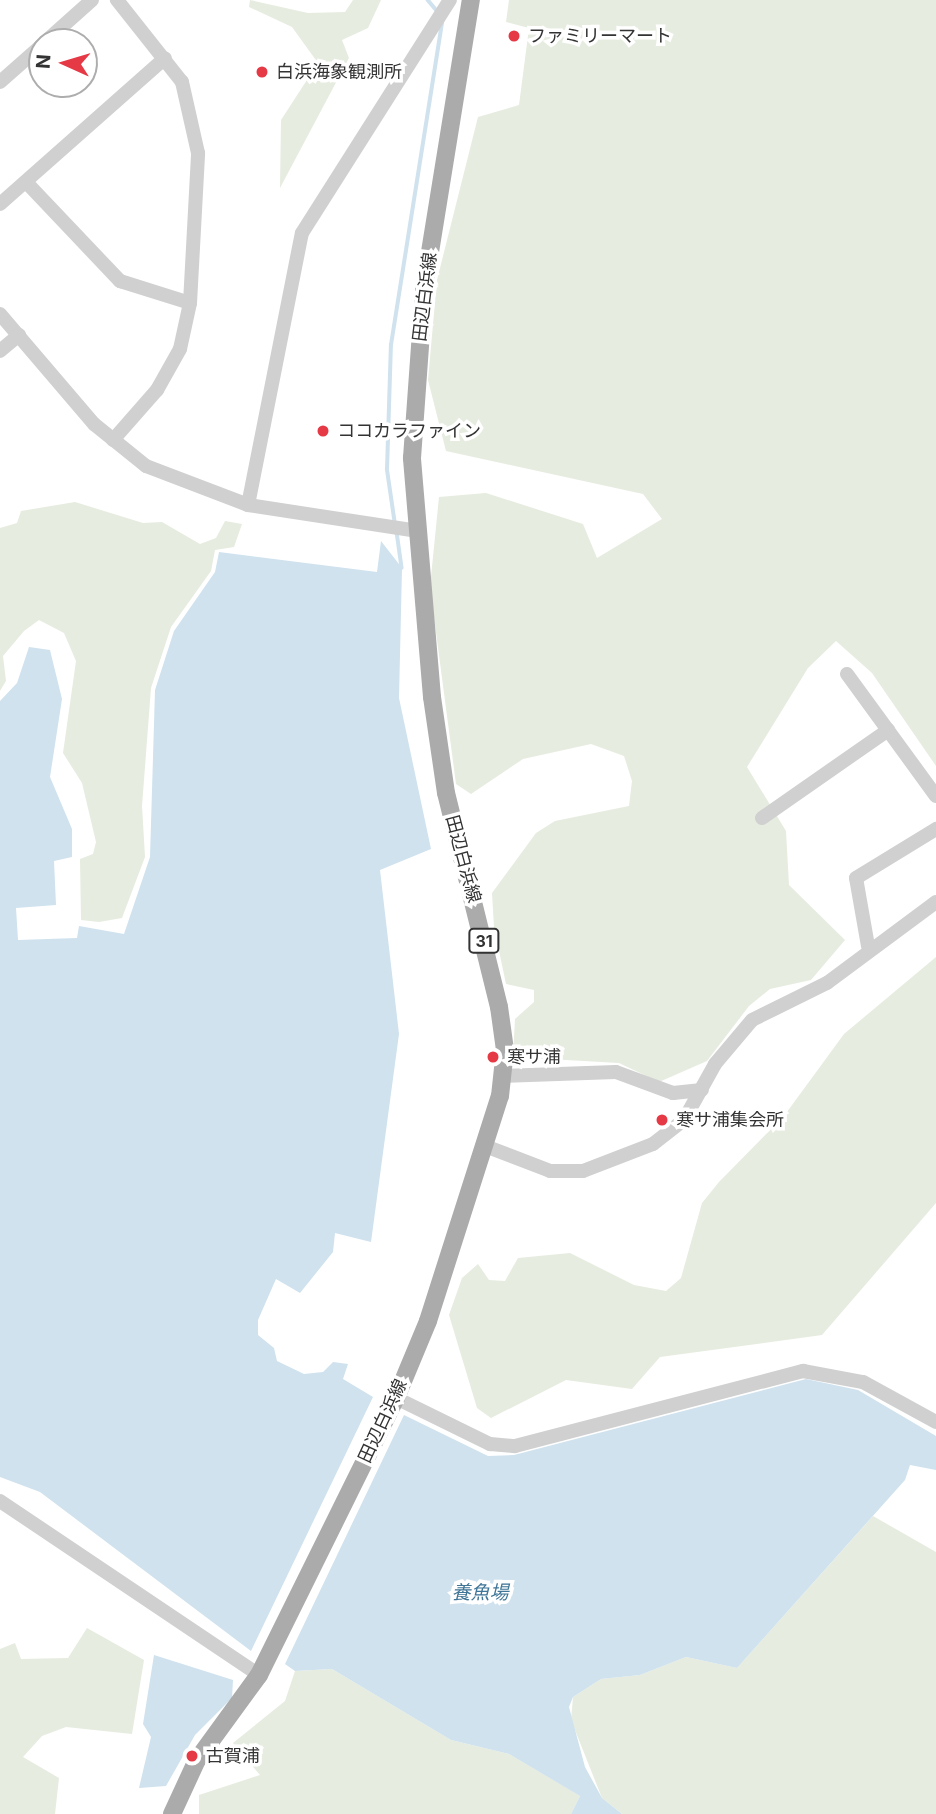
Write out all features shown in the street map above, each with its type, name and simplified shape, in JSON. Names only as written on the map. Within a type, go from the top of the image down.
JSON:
[{"type":"main road","name":"田辺白浜線","points":[[172,1814],[197,1760],[259,1675],[396,1398],[429,1321],[485,1146],[503,1076],[491,967],[446,793],[411,532],[416,367],[471,0]]},
{"type":"street","points":[[61,28],[92,0]]},
{"type":"street","points":[[113,440],[157,390],[180,349],[190,303],[198,153],[190,106],[165,58],[117,0]]},
{"type":"street","points":[[248,505],[302,233],[450,0]]},
{"type":"street","points":[[0,82],[28,57]]},
{"type":"street","points":[[0,204],[165,58]]},
{"type":"street","points":[[26,182],[120,281],[190,303]]},
{"type":"street","points":[[0,314],[113,440],[180,483],[248,505],[380,529],[411,532]]},
{"type":"street","points":[[0,351],[19,335]]},
{"type":"street","points":[[847,674],[936,796]]},
{"type":"street","points":[[762,818],[888,730]]},
{"type":"street","points":[[869,946],[856,877],[936,829]]},
{"type":"street","points":[[485,1146],[550,1171],[583,1171],[653,1144],[684,1119],[752,1020],[827,983],[869,946],[936,902]]},
{"type":"street","points":[[503,1076],[560,1079],[616,1072],[665,1091],[702,1090]]},
{"type":"street","points":[[396,1398],[490,1444],[515,1446],[803,1371],[863,1382],[936,1422]]},
{"type":"street","points":[[0,1501],[259,1675]]},
{"type":"shaded area","points":[[250,0],[308,13],[345,12],[353,0],[381,0],[368,28],[342,40],[349,58],[280,188],[281,120],[318,63],[292,27],[249,7]]},
{"type":"shaded area","points":[[509,0],[936,0],[936,766],[872,673],[836,641],[808,668],[747,767],[786,831],[789,885],[845,940],[811,980],[770,989],[749,1006],[707,1061],[659,1082],[619,1063],[513,1057],[515,1019],[534,1002],[534,990],[506,984],[494,927],[492,893],[536,833],[555,821],[629,806],[632,781],[624,756],[591,744],[523,759],[471,794],[456,784],[430,587],[439,497],[486,493],[583,524],[597,558],[662,519],[643,494],[446,451],[428,380],[437,280],[478,117],[519,105],[529,28],[506,22]]},
{"type":"shaded area","points":[[75,502],[143,523],[162,522],[200,544],[216,538],[225,521],[242,524],[234,547],[215,550],[211,571],[171,627],[151,688],[142,806],[145,857],[122,918],[99,922],[81,920],[80,859],[93,854],[96,842],[82,783],[63,753],[76,661],[64,633],[39,620],[24,631],[3,656],[6,681],[0,691],[0,528],[17,523],[21,511]]},
{"type":"shaded area","points":[[936,957],[936,1203],[822,1335],[660,1357],[632,1389],[566,1380],[491,1418],[477,1408],[449,1315],[462,1278],[478,1264],[489,1280],[505,1281],[518,1258],[570,1253],[634,1285],[666,1291],[681,1278],[702,1203],[784,1116],[844,1034]]},
{"type":"shaded area","points":[[873,1516],[936,1552],[936,1814],[622,1814],[602,1798],[571,1720],[573,1697],[601,1679],[640,1675],[686,1657],[737,1668]]},
{"type":"shaded area","points":[[87,1628],[144,1660],[132,1734],[66,1727],[42,1736],[23,1757],[59,1778],[55,1814],[0,1814],[0,1649],[15,1643],[21,1659],[68,1658]]},
{"type":"shaded area","points":[[332,1669],[451,1740],[509,1754],[572,1791],[580,1796],[571,1814],[199,1814],[199,1795],[260,1775],[233,1743],[285,1701],[295,1671]]},
{"type":"water","points":[[381,541],[402,568],[399,698],[431,849],[380,870],[399,1034],[371,1242],[335,1233],[333,1252],[300,1293],[276,1279],[258,1320],[258,1335],[274,1348],[277,1361],[304,1374],[323,1372],[333,1362],[348,1364],[343,1379],[373,1397],[251,1651],[40,1492],[0,1477],[0,701],[17,683],[29,647],[50,650],[62,699],[50,777],[72,829],[72,857],[54,861],[56,905],[16,908],[18,940],[77,938],[79,926],[124,934],[150,857],[155,690],[174,631],[215,572],[219,552],[377,572]]},
{"type":"water","name":"養魚場","points":[[806,1379],[858,1390],[936,1436],[936,1470],[910,1465],[905,1480],[737,1668],[686,1657],[640,1675],[601,1679],[573,1697],[569,1707],[585,1767],[602,1798],[622,1814],[571,1814],[580,1796],[509,1754],[451,1740],[332,1669],[295,1671],[285,1664],[404,1415],[488,1456],[514,1455]]},
{"type":"water","points":[[154,1655],[233,1680],[232,1698],[195,1735],[166,1786],[139,1788],[151,1737],[143,1724]]},
{"type":"waterway","points":[[428,0],[438,12]]},
{"type":"waterway","points":[[395,525],[387,470],[391,345],[443,18]]},
{"type":"waterway","points":[[397,532],[402,568]]},
{"type":"place","name":"ファミリーマート","points":[[514,36]]},
{"type":"place","name":"白浜海象観測所","points":[[262,72]]},
{"type":"place","name":"ココカラファイン","points":[[323,431]]},
{"type":"place","name":"寒サ浦","points":[[493,1057]]},
{"type":"place","name":"寒サ浦集会所","points":[[662,1120]]},
{"type":"place","name":"古賀浦","points":[[192,1756]]}]
